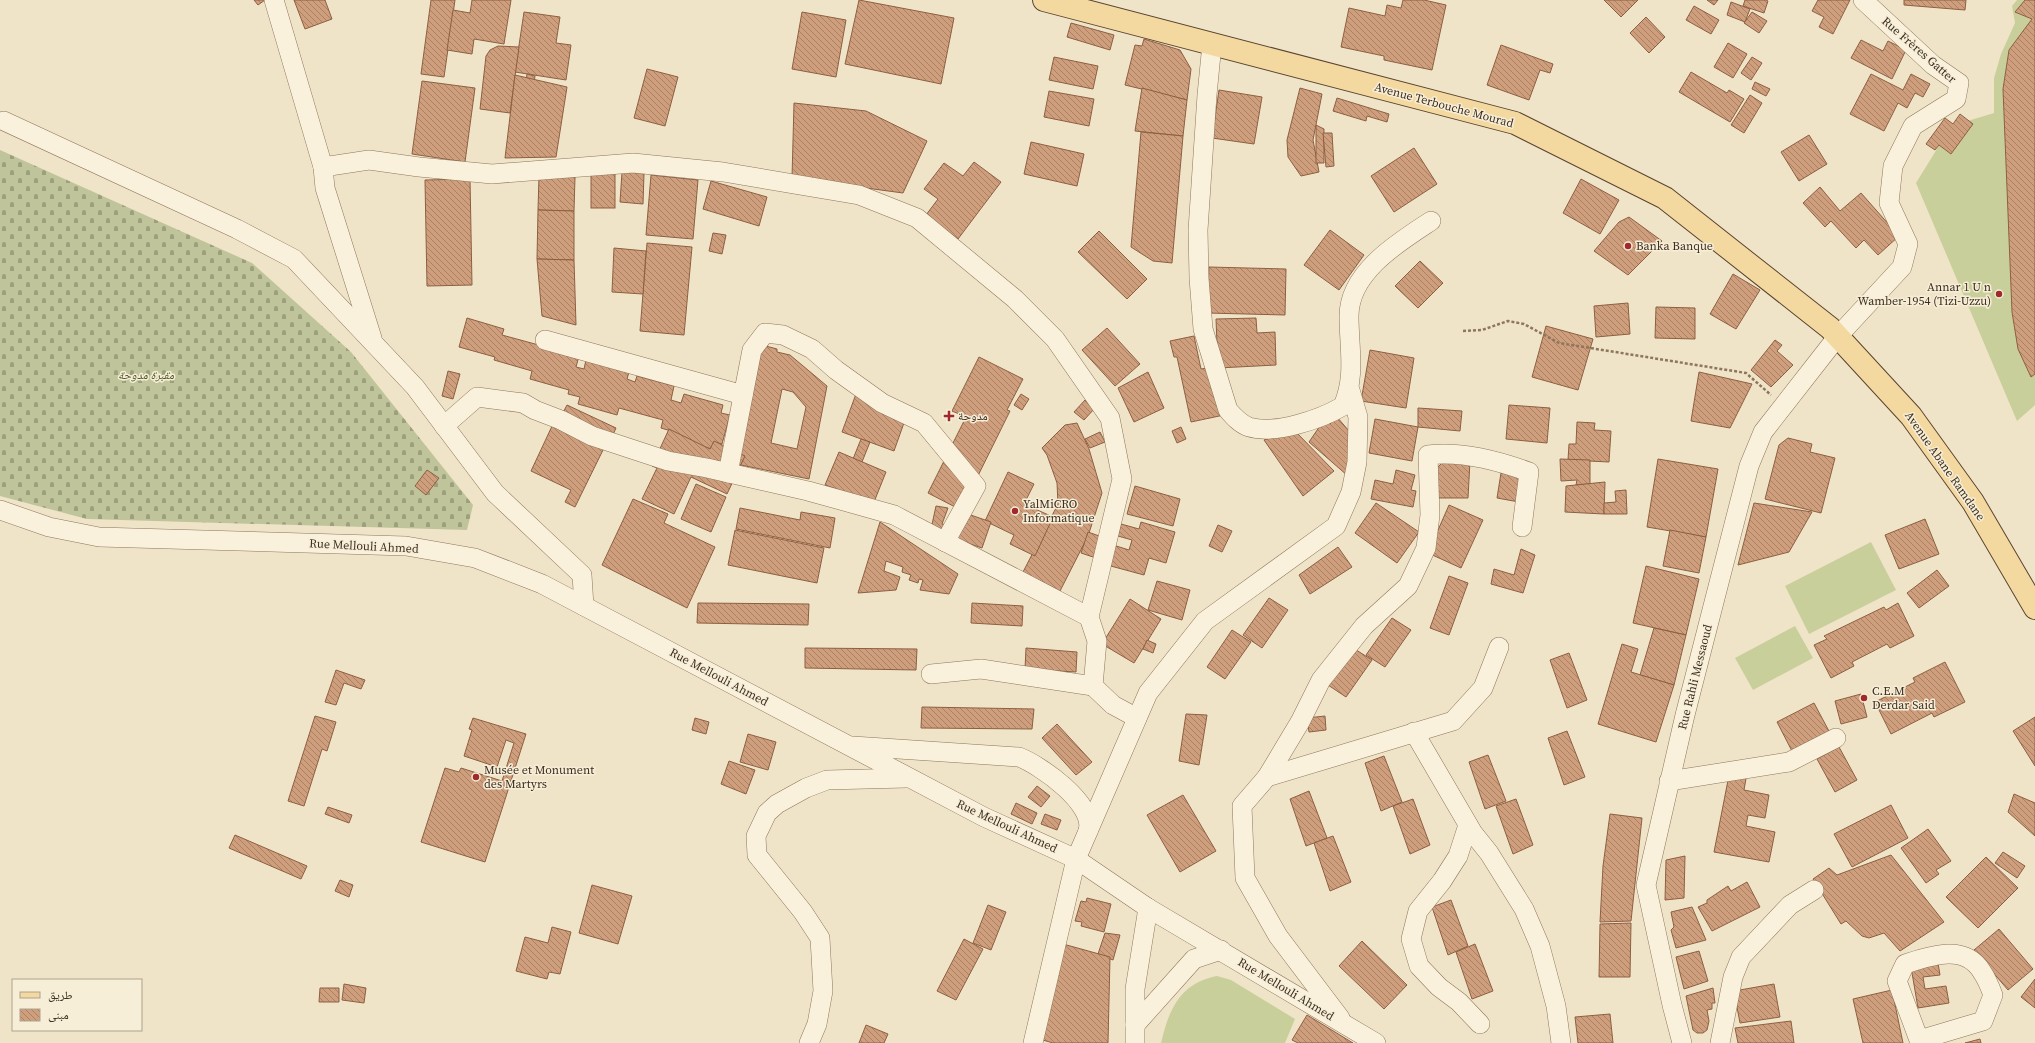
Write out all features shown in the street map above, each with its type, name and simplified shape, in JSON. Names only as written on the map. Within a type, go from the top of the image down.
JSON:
[{"type":"main road","name":"Avenue Terbouche Mourad","points":[[1044,0],[1515,123],[1665,198],[1830,328],[1838,336]]},
{"type":"main road","name":"Avenue Abane Ramdane","points":[[1838,336],[1911,416],[1973,502],[2035,608]]},
{"type":"street","points":[[274,0],[323,167],[325,188],[374,344]]},
{"type":"street","name":"Rue Frères Gatter","points":[[1838,336],[1902,267],[1908,244],[1889,203],[1893,166],[1913,126],[1956,99],[1959,83],[1933,65],[1863,0]]},
{"type":"street","points":[[1212,44],[1207,94],[1198,230],[1199,278],[1203,329],[1228,410],[1236,420],[1249,427],[1276,429],[1300,424],[1333,412],[1343,406],[1350,390]]},
{"type":"street","points":[[4,121],[237,228],[294,259],[415,387],[495,493],[582,575],[584,606]]},
{"type":"street","points":[[323,167],[369,160],[419,167],[492,174],[633,163],[723,172],[859,195],[917,218],[1015,299],[1055,339],[1110,418],[1122,478],[1089,617],[1097,641],[1094,686]]},
{"type":"street","points":[[1033,1043],[1076,859],[1148,693],[1205,621],[1336,526],[1351,492],[1357,462],[1358,417],[1350,390],[1352,357],[1349,314],[1357,286],[1388,249],[1431,221]]},
{"type":"street","points":[[728,473],[752,350],[765,333],[783,335],[812,349],[836,370],[882,403],[924,423],[976,486],[945,542]]},
{"type":"street","name":"Rue Rahli Messaoud","points":[[1682,1043],[1672,1005],[1646,885],[1685,715],[1749,466],[1763,432],[1838,336]]},
{"type":"street","points":[[545,340],[743,395]]},
{"type":"street","points":[[444,426],[477,397],[523,403],[592,436],[668,462],[728,473],[808,491],[894,515],[1089,617]]},
{"type":"street","points":[[1345,1025],[1278,936],[1245,878],[1242,806],[1266,777],[1300,722],[1321,680],[1364,626],[1408,586],[1426,548],[1430,514],[1428,455],[1440,454],[1499,461],[1529,472],[1522,527]]},
{"type":"street","name":"Rue Mellouli Ahmed","points":[[0,510],[49,527],[99,537],[406,546],[475,558],[542,584],[984,817],[1076,859],[1148,908],[1376,1043]]},
{"type":"street","points":[[1266,777],[1453,721],[1483,688],[1499,647]]},
{"type":"street","points":[[931,674],[981,669],[1094,686],[1113,705],[1137,718]]},
{"type":"street","points":[[1414,732],[1468,825],[1489,853],[1524,908],[1540,946],[1556,1006],[1561,1043]]},
{"type":"street","points":[[1669,781],[1789,762],[1836,738]]},
{"type":"street","points":[[848,746],[1019,757],[1045,770],[1075,798],[1087,819],[1088,830]]},
{"type":"street","points":[[809,1043],[817,1024],[823,991],[820,938],[803,912],[757,855],[756,836],[767,813],[777,804],[806,788],[834,779],[909,778]]},
{"type":"street","points":[[1468,825],[1458,856],[1442,881],[1418,910],[1411,939],[1419,966],[1438,987],[1459,1002],[1480,1024]]},
{"type":"street","points":[[1720,1043],[1733,977],[1741,956],[1790,905],[1814,890]]},
{"type":"street","points":[[1135,1034],[1135,989],[1148,908]]},
{"type":"street","points":[[1135,1034],[1194,959],[1221,950]]},
{"type":"street","points":[[1937,954],[1964,956],[1982,970],[1993,995],[1983,1021],[1920,1042],[1897,981],[1905,964],[1937,954]]},
{"type":"path","points":[[1463,331],[1482,330],[1508,321],[1531,327],[1559,343],[1746,373],[1783,406]]},
{"type":"green space","name":"Annar 1 U n Wamber-1954 (Tizi-Uzzu)","points":[[2017,0],[2035,0],[2035,405],[2017,421],[1916,183],[1951,126],[1994,113],[1994,78],[2001,54],[2015,23],[2012,6]]},
{"type":"green space","name":"مقبرة مدوحة","points":[[0,150],[252,263],[351,352],[473,505],[467,530],[87,519],[0,496]]},
{"type":"green space","points":[[1871,542],[1896,590],[1809,634],[1785,586]]},
{"type":"green space","points":[[1795,626],[1813,658],[1753,690],[1735,658]]},
{"type":"green space","points":[[1217,976],[1231,980],[1295,1019],[1285,1043],[1161,1043],[1168,1019],[1178,999],[1185,991],[1204,979]]},
{"type":"building","points":[[254,0],[265,0],[258,5]]},
{"type":"building","points":[[294,0],[325,0],[332,19],[305,29]]},
{"type":"building","points":[[431,0],[455,0],[444,77],[421,74]]},
{"type":"building","points":[[472,0],[511,0],[504,44],[474,39],[472,54],[447,50],[453,10],[470,13]]},
{"type":"building","points":[[859,0],[954,18],[941,84],[845,64]]},
{"type":"building","points":[[1403,0],[1424,0],[1446,5],[1432,70],[1384,60],[1384,56],[1341,47],[1349,8],[1385,16],[1387,5],[1401,8]]},
{"type":"building","points":[[1604,0],[1638,0],[1621,17]]},
{"type":"building","points":[[1707,0],[1718,0],[1714,5]]},
{"type":"building","points":[[1745,0],[1768,1],[1764,13],[1743,6]]},
{"type":"building","points":[[1818,0],[1850,0],[1833,34],[1819,27],[1824,17],[1812,11]]},
{"type":"building","points":[[1904,0],[1966,0],[1965,10],[1904,5]]},
{"type":"building","points":[[2025,0],[2035,0],[2035,374],[2031,377],[2018,349],[2012,312],[2003,89],[2009,50],[2032,19],[2015,12]]},
{"type":"building","points":[[1731,2],[1750,9],[1745,22],[1727,15]]},
{"type":"building","points":[[1694,6],[1719,20],[1711,34],[1686,20]]},
{"type":"building","points":[[524,12],[560,17],[556,43],[571,45],[566,80],[515,72]]},
{"type":"building","points":[[802,12],[846,20],[836,77],[792,69]]},
{"type":"building","points":[[1752,12],[1767,21],[1759,33],[1744,23]]},
{"type":"building","points":[[1646,17],[1665,37],[1649,53],[1630,33]]},
{"type":"building","points":[[1071,23],[1114,35],[1110,50],[1067,37]]},
{"type":"building","points":[[1144,39],[1180,50],[1191,69],[1187,100],[1125,85],[1135,45],[1142,46]]},
{"type":"building","points":[[1861,40],[1883,51],[1888,41],[1906,50],[1892,79],[1851,58]]},
{"type":"building","points":[[1728,43],[1747,54],[1733,78],[1714,67]]},
{"type":"building","points":[[1501,45],[1553,64],[1550,73],[1540,70],[1529,100],[1487,85]]},
{"type":"building","points":[[498,46],[519,47],[510,113],[480,109],[486,56],[490,50]]},
{"type":"building","points":[[1054,57],[1098,66],[1093,89],[1049,80]]},
{"type":"building","points":[[1752,57],[1762,63],[1751,80],[1741,73]]},
{"type":"building","points":[[647,69],[678,77],[665,126],[634,118]]},
{"type":"building","points":[[1691,72],[1727,93],[1729,90],[1744,99],[1730,122],[1679,92]]},
{"type":"building","points":[[527,74],[535,76],[532,98],[524,96]]},
{"type":"building","points":[[1871,74],[1903,90],[1911,74],[1930,84],[1923,97],[1915,93],[1907,108],[1898,103],[1884,131],[1850,114]]},
{"type":"building","points":[[515,75],[567,87],[556,157],[505,158]]},
{"type":"building","points":[[422,81],[475,88],[465,162],[412,154]]},
{"type":"building","points":[[1755,82],[1770,89],[1766,96],[1752,89]]},
{"type":"building","points":[[1142,88],[1187,100],[1183,136],[1135,131]]},
{"type":"building","points":[[1300,88],[1322,94],[1313,140],[1319,172],[1301,176],[1288,157],[1287,140]]},
{"type":"building","points":[[1219,90],[1262,97],[1254,144],[1212,138]]},
{"type":"building","points":[[1049,91],[1094,99],[1089,126],[1044,117]]},
{"type":"building","points":[[1750,95],[1762,103],[1744,133],[1731,125]]},
{"type":"building","points":[[1337,98],[1389,114],[1387,122],[1367,116],[1366,121],[1333,111]]},
{"type":"building","points":[[794,103],[866,111],[927,141],[903,193],[792,178]]},
{"type":"building","points":[[1960,114],[1973,124],[1951,154],[1939,145],[1935,150],[1926,144],[1945,118],[1953,124]]},
{"type":"building","points":[[1316,125],[1324,129],[1324,163],[1316,163]]},
{"type":"building","points":[[1141,132],[1183,136],[1172,263],[1153,261],[1131,247]]},
{"type":"building","points":[[1323,133],[1332,133],[1334,166],[1326,167]]},
{"type":"building","points":[[1809,135],[1827,164],[1799,181],[1781,152]]},
{"type":"building","points":[[1031,142],[1084,154],[1077,186],[1024,174]]},
{"type":"building","points":[[1414,148],[1437,184],[1394,212],[1371,176]]},
{"type":"building","points":[[974,162],[1001,182],[958,239],[926,215],[938,199],[924,189],[944,163],[963,176]]},
{"type":"building","points":[[591,172],[615,172],[615,208],[591,208]]},
{"type":"building","points":[[622,172],[644,173],[643,204],[620,202]]},
{"type":"building","points":[[651,175],[698,180],[693,239],[646,235]]},
{"type":"building","points":[[539,176],[575,177],[574,211],[538,210]]},
{"type":"building","points":[[470,179],[472,285],[427,286],[425,180]]},
{"type":"building","points":[[1581,179],[1619,200],[1600,234],[1563,213]]},
{"type":"building","points":[[711,181],[767,197],[759,226],[703,209]]},
{"type":"building","points":[[1820,187],[1840,211],[1861,193],[1899,236],[1878,255],[1864,240],[1856,248],[1831,221],[1825,227],[1803,203]]},
{"type":"building","points":[[538,210],[574,211],[574,260],[537,259]]},
{"type":"building","name":"Banka Banque","points":[[1629,217],[1662,241],[1628,275],[1594,251],[1619,222]]},
{"type":"building","points":[[1330,230],[1364,255],[1339,290],[1304,265]]},
{"type":"building","points":[[1099,231],[1147,279],[1127,299],[1078,252]]},
{"type":"building","points":[[713,233],[726,235],[722,254],[709,251]]},
{"type":"building","points":[[647,243],[692,247],[684,335],[640,331]]},
{"type":"building","points":[[614,248],[646,251],[643,294],[612,292]]},
{"type":"building","points":[[537,259],[574,260],[576,325],[542,316]]},
{"type":"building","points":[[1420,261],[1443,283],[1418,308],[1395,286]]},
{"type":"building","points":[[1209,267],[1286,269],[1285,315],[1207,313]]},
{"type":"building","points":[[1733,274],[1760,290],[1736,329],[1710,314]]},
{"type":"building","points":[[1628,303],[1630,334],[1596,337],[1594,306]]},
{"type":"building","points":[[1656,307],[1695,308],[1695,339],[1655,338]]},
{"type":"building","points":[[467,318],[504,329],[502,335],[579,356],[576,367],[584,369],[586,360],[629,372],[627,379],[635,382],[637,376],[674,386],[671,400],[681,403],[684,394],[723,405],[721,413],[730,415],[722,444],[714,442],[712,449],[669,438],[671,431],[661,428],[663,420],[619,408],[617,415],[578,404],[580,397],[568,394],[569,390],[530,379],[532,371],[494,360],[495,357],[459,347]]},
{"type":"building","points":[[1256,318],[1257,333],[1275,332],[1276,365],[1218,368],[1216,319]]},
{"type":"building","points":[[1546,326],[1593,339],[1578,390],[1532,377]]},
{"type":"building","points":[[1107,328],[1140,364],[1115,386],[1082,350]]},
{"type":"building","points":[[1194,336],[1201,369],[1214,367],[1224,415],[1191,422],[1177,357],[1174,357],[1170,341]]},
{"type":"building","points":[[1775,340],[1782,345],[1777,351],[1793,365],[1771,387],[1751,370]]},
{"type":"building","points":[[762,345],[777,349],[777,352],[790,355],[827,386],[809,479],[736,464]],"holes":[[[782,389],[793,392],[806,407],[797,449],[771,443]]]},
{"type":"building","points":[[1370,350],[1414,358],[1406,408],[1361,401]]},
{"type":"building","points":[[979,357],[1023,379],[1007,410],[1010,411],[961,510],[928,493],[966,417],[952,411]]},
{"type":"building","points":[[448,371],[460,374],[453,399],[442,396]]},
{"type":"building","points":[[1148,372],[1164,408],[1134,422],[1118,388]]},
{"type":"building","points":[[1699,372],[1752,384],[1730,428],[1691,421]]},
{"type":"building","points":[[856,394],[905,420],[894,451],[842,432]]},
{"type":"building","points":[[1021,394],[1029,399],[1022,410],[1014,405]]},
{"type":"building","points":[[1085,400],[1095,408],[1084,420],[1074,412]]},
{"type":"building","points":[[567,405],[616,428],[607,448],[557,424]]},
{"type":"building","points":[[1509,405],[1550,408],[1547,443],[1506,439]]},
{"type":"building","points":[[1418,408],[1462,411],[1460,431],[1418,427]]},
{"type":"building","points":[[1337,417],[1349,431],[1348,476],[1309,442],[1324,420],[1330,424]]},
{"type":"building","points":[[1375,419],[1418,427],[1412,461],[1369,453]]},
{"type":"building","points":[[1577,422],[1595,423],[1594,430],[1611,431],[1609,462],[1568,460],[1569,444],[1576,444]]},
{"type":"building","points":[[1077,423],[1089,449],[1102,493],[1088,536],[1060,591],[1023,572],[1058,504],[1057,483],[1047,455],[1042,448],[1065,425]]},
{"type":"building","points":[[553,424],[604,448],[575,507],[565,502],[571,490],[531,471]]},
{"type":"building","points":[[1181,427],[1186,439],[1177,443],[1172,431]]},
{"type":"building","points":[[669,429],[710,449],[714,441],[745,456],[727,494],[691,477],[674,514],[642,499],[657,468],[652,466]]},
{"type":"building","points":[[1294,430],[1334,471],[1303,496],[1264,440]]},
{"type":"building","points":[[1100,432],[1105,442],[1090,448],[1085,439]]},
{"type":"building","points":[[1788,438],[1812,444],[1810,452],[1835,458],[1821,513],[1765,499],[1779,445]]},
{"type":"building","points":[[861,439],[870,442],[862,462],[853,459]]},
{"type":"building","points":[[839,452],[886,472],[874,502],[825,485]]},
{"type":"building","points":[[1446,459],[1470,461],[1468,498],[1435,498],[1436,469]]},
{"type":"building","points":[[1560,459],[1590,460],[1590,484],[1576,485],[1577,480],[1561,481]]},
{"type":"building","points":[[1658,459],[1718,469],[1706,537],[1647,527]]},
{"type":"building","points":[[427,470],[439,478],[426,495],[415,486]]},
{"type":"building","points":[[1396,470],[1415,475],[1411,490],[1416,491],[1413,507],[1371,499],[1375,480],[1393,484]]},
{"type":"building","name":"YalMiCRO Informatique","points":[[1008,472],[1034,484],[1024,504],[1053,517],[1035,556],[1010,544],[1014,535],[985,521]]},
{"type":"building","points":[[1501,473],[1523,477],[1519,502],[1497,498]]},
{"type":"building","points":[[1605,482],[1604,514],[1565,512],[1566,486]]},
{"type":"building","points":[[696,484],[726,497],[711,532],[681,519]]},
{"type":"building","points":[[1135,486],[1180,499],[1173,526],[1127,514]]},
{"type":"building","points":[[1626,490],[1627,514],[1604,514],[1604,503],[1616,502],[1615,491]]},
{"type":"building","points":[[633,499],[668,514],[664,523],[715,547],[687,608],[602,565]]},
{"type":"building","points":[[1376,503],[1419,532],[1397,563],[1355,533]]},
{"type":"building","points":[[1754,503],[1812,512],[1789,552],[1738,565]]},
{"type":"building","points":[[1449,505],[1483,520],[1461,568],[1428,553]]},
{"type":"building","points":[[936,506],[948,508],[942,524],[951,526],[949,533],[931,529]]},
{"type":"building","points":[[740,508],[800,520],[801,512],[835,518],[830,548],[736,529]]},
{"type":"building","points":[[962,512],[991,522],[982,548],[953,538]]},
{"type":"building","points":[[1925,519],[1939,554],[1899,569],[1885,535]]},
{"type":"building","points":[[880,522],[958,574],[949,594],[920,590],[923,580],[919,579],[918,583],[909,580],[911,575],[902,572],[903,567],[886,561],[884,571],[900,577],[896,590],[858,593]]},
{"type":"building","points":[[1141,522],[1175,532],[1166,563],[1149,558],[1144,575],[1107,565],[1113,545],[1129,550],[1132,540],[1118,536],[1121,524],[1139,529]]},
{"type":"building","points":[[1218,525],[1232,531],[1222,552],[1209,546]]},
{"type":"building","points":[[735,530],[824,548],[817,583],[728,565]]},
{"type":"building","points":[[1670,530],[1706,537],[1699,573],[1663,566]]},
{"type":"building","points":[[1088,532],[1102,537],[1096,558],[1081,553]]},
{"type":"building","points":[[1338,547],[1352,567],[1310,594],[1299,575]]},
{"type":"building","points":[[1521,549],[1535,555],[1523,593],[1491,584],[1494,569],[1514,575]]},
{"type":"building","points":[[1646,566],[1699,579],[1686,635],[1633,623]]},
{"type":"building","points":[[1937,570],[1949,586],[1919,608],[1907,593]]},
{"type":"building","points":[[1449,576],[1468,583],[1449,635],[1430,628]]},
{"type":"building","points":[[1157,581],[1190,590],[1182,620],[1148,610]]},
{"type":"building","points":[[1269,598],[1288,610],[1262,648],[1243,635]]},
{"type":"building","points":[[1130,599],[1161,619],[1134,663],[1102,644]]},
{"type":"building","points":[[698,603],[809,604],[808,625],[697,623]]},
{"type":"building","points":[[972,603],[1023,606],[1022,626],[971,623]]},
{"type":"building","points":[[1898,603],[1914,636],[1890,648],[1887,644],[1852,662],[1854,666],[1831,678],[1814,645],[1827,639],[1824,636],[1884,607],[1886,610]]},
{"type":"building","points":[[1392,618],[1411,630],[1385,667],[1366,655]]},
{"type":"building","points":[[1654,628],[1686,635],[1674,685],[1640,675]]},
{"type":"building","points":[[1232,630],[1251,642],[1225,679],[1207,667]]},
{"type":"building","points":[[1147,640],[1156,644],[1153,653],[1143,649]]},
{"type":"building","points":[[1622,644],[1638,649],[1631,672],[1674,685],[1656,742],[1598,724]]},
{"type":"building","points":[[805,648],[917,649],[916,670],[805,668]]},
{"type":"building","points":[[1026,648],[1077,652],[1076,672],[1025,669]]},
{"type":"building","points":[[1353,648],[1372,660],[1346,697],[1328,685]]},
{"type":"building","points":[[1569,653],[1587,700],[1567,708],[1550,660]]},
{"type":"building","points":[[1945,662],[1965,702],[1934,717],[1932,713],[1891,734],[1875,702],[1915,682],[1913,678]]},
{"type":"building","points":[[336,670],[365,680],[361,689],[344,683],[336,705],[325,702]]},
{"type":"building","points":[[1861,694],[1867,717],[1841,724],[1835,701]]},
{"type":"building","points":[[1814,703],[1830,733],[1793,753],[1777,722]]},
{"type":"building","points":[[922,707],[1034,709],[1032,729],[921,728]]},
{"type":"building","points":[[1186,714],[1207,715],[1199,765],[1179,761]]},
{"type":"building","points":[[315,716],[336,722],[327,751],[322,749],[304,806],[288,801]]},
{"type":"building","points":[[1325,716],[1326,730],[1309,732],[1307,718]]},
{"type":"building","points":[[2035,717],[2035,766],[2013,731]]},
{"type":"building","points":[[473,718],[526,734],[485,862],[421,842],[445,768],[459,772],[461,768],[502,781],[514,743],[506,740],[497,767],[464,756],[472,730],[469,729]]},
{"type":"building","points":[[695,718],[709,722],[706,734],[692,730]]},
{"type":"building","points":[[1057,724],[1092,762],[1076,775],[1042,738]]},
{"type":"building","points":[[1567,731],[1585,777],[1564,785],[1548,738]]},
{"type":"building","points":[[748,734],[776,742],[768,770],[740,762]]},
{"type":"building","points":[[1839,747],[1857,780],[1835,792],[1817,759]]},
{"type":"building","points":[[1488,755],[1506,801],[1485,809],[1469,762]]},
{"type":"building","points":[[1384,756],[1402,802],[1381,811],[1365,763]]},
{"type":"building","points":[[729,761],[755,770],[746,794],[721,784]]},
{"type":"building","points":[[1730,770],[1747,773],[1744,790],[1769,795],[1765,818],[1748,815],[1746,826],[1775,832],[1769,862],[1714,852]]},
{"type":"building","points":[[1037,786],[1050,796],[1041,807],[1028,797]]},
{"type":"building","points":[[1309,791],[1327,838],[1306,846],[1290,799]]},
{"type":"building","points":[[2014,794],[2035,803],[2035,836],[2008,812]]},
{"type":"building","points":[[1183,795],[1216,851],[1180,872],[1147,815]]},
{"type":"building","points":[[1413,799],[1430,845],[1410,854],[1393,806]]},
{"type":"building","points":[[1516,799],[1533,845],[1513,854],[1496,806]]},
{"type":"building","points":[[1016,803],[1037,813],[1032,824],[1011,814]]},
{"type":"building","points":[[1891,805],[1908,838],[1852,867],[1834,834]]},
{"type":"building","points":[[328,807],[352,815],[349,823],[325,814]]},
{"type":"building","points":[[1045,814],[1061,820],[1057,830],[1041,824]]},
{"type":"building","points":[[1610,814],[1642,818],[1631,921],[1600,922],[1603,866]]},
{"type":"building","points":[[1928,829],[1951,861],[1936,870],[1939,874],[1926,883],[1901,848]]},
{"type":"building","points":[[235,835],[307,866],[301,879],[229,848]]},
{"type":"building","points":[[1333,836],[1351,882],[1330,891],[1314,843]]},
{"type":"building","points":[[2003,852],[2025,866],[2017,878],[1995,863]]},
{"type":"building","points":[[1891,855],[1944,922],[1900,951],[1884,933],[1869,938],[1862,936],[1846,921],[1841,924],[1813,879],[1829,868],[1837,875]]},
{"type":"building","points":[[1685,856],[1684,898],[1665,900],[1666,860]]},
{"type":"building","points":[[1986,857],[2018,888],[1978,928],[1946,897]]},
{"type":"building","points":[[340,880],[353,885],[349,897],[335,891]]},
{"type":"building","points":[[1747,882],[1760,907],[1712,931],[1698,907],[1707,903],[1707,900],[1728,886],[1731,891]]},
{"type":"building","points":[[592,885],[632,896],[618,944],[579,933]]},
{"type":"building","points":[[1087,898],[1111,904],[1104,932],[1081,926],[1082,922],[1075,921],[1081,901],[1086,902]]},
{"type":"building","points":[[1451,900],[1468,946],[1448,955],[1432,907]]},
{"type":"building","points":[[988,905],[1006,912],[991,950],[973,943]]},
{"type":"building","points":[[1692,907],[1706,940],[1676,948],[1671,930],[1674,927],[1671,912]]},
{"type":"building","points":[[1631,923],[1630,977],[1599,977],[1600,924]]},
{"type":"building","points":[[552,927],[571,932],[560,974],[549,972],[547,979],[516,971],[525,937],[548,943]]},
{"type":"building","points":[[1999,929],[2033,969],[2008,990],[1974,950]]},
{"type":"building","points":[[1105,933],[1120,935],[1113,960],[1098,954]]},
{"type":"building","points":[[964,939],[983,949],[956,1000],[937,991]]},
{"type":"building","points":[[1362,941],[1407,985],[1384,1009],[1339,966]]},
{"type":"building","points":[[1063,944],[1110,957],[1108,1043],[1053,1043],[1036,1038]]},
{"type":"building","points":[[1475,944],[1493,991],[1472,999],[1456,952]]},
{"type":"building","points":[[1699,951],[1708,981],[1684,989],[1676,957]]},
{"type":"building","points":[[1938,963],[1940,975],[1923,977],[1925,989],[1946,986],[1949,1003],[1918,1008],[1911,967]]},
{"type":"building","points":[[2035,979],[2035,1008],[2021,997]]},
{"type":"building","points":[[344,984],[366,988],[364,1003],[342,1000]]},
{"type":"building","points":[[1774,984],[1780,1017],[1740,1023],[1734,991]]},
{"type":"building","points":[[320,988],[339,988],[339,1002],[319,1002]]},
{"type":"building","points":[[1713,988],[1715,1003],[1712,1003],[1712,1009],[1707,1010],[1709,1021],[1707,1030],[1703,1033],[1697,1033],[1693,1030],[1686,996]]},
{"type":"building","points":[[1892,990],[1903,1043],[1863,1043],[1853,999]]},
{"type":"building","points":[[1610,1014],[1613,1043],[1578,1043],[1575,1017]]},
{"type":"building","points":[[1307,1015],[1353,1043],[1298,1043],[1292,1040]]},
{"type":"building","points":[[1791,1021],[1794,1043],[1738,1043],[1735,1028]]},
{"type":"building","points":[[866,1025],[888,1034],[884,1043],[859,1043]]},
{"type":"building","points":[[1980,1039],[1981,1043],[1965,1043]]},
{"type":"place","name":"Banka Banque","points":[[1628,246]]},
{"type":"place","name":"Annar 1 U n Wamber-1954 (Tizi-Uzzu)","points":[[1999,294]]},
{"type":"place","name":"مدوحة","points":[[949,416]]},
{"type":"place","name":"YalMiCRO Informatique","points":[[1015,511]]},
{"type":"place","name":"C.E.M Derdar Said","points":[[1864,698]]},
{"type":"place","name":"Musée et Monument des Martyrs","points":[[476,777]]}]
